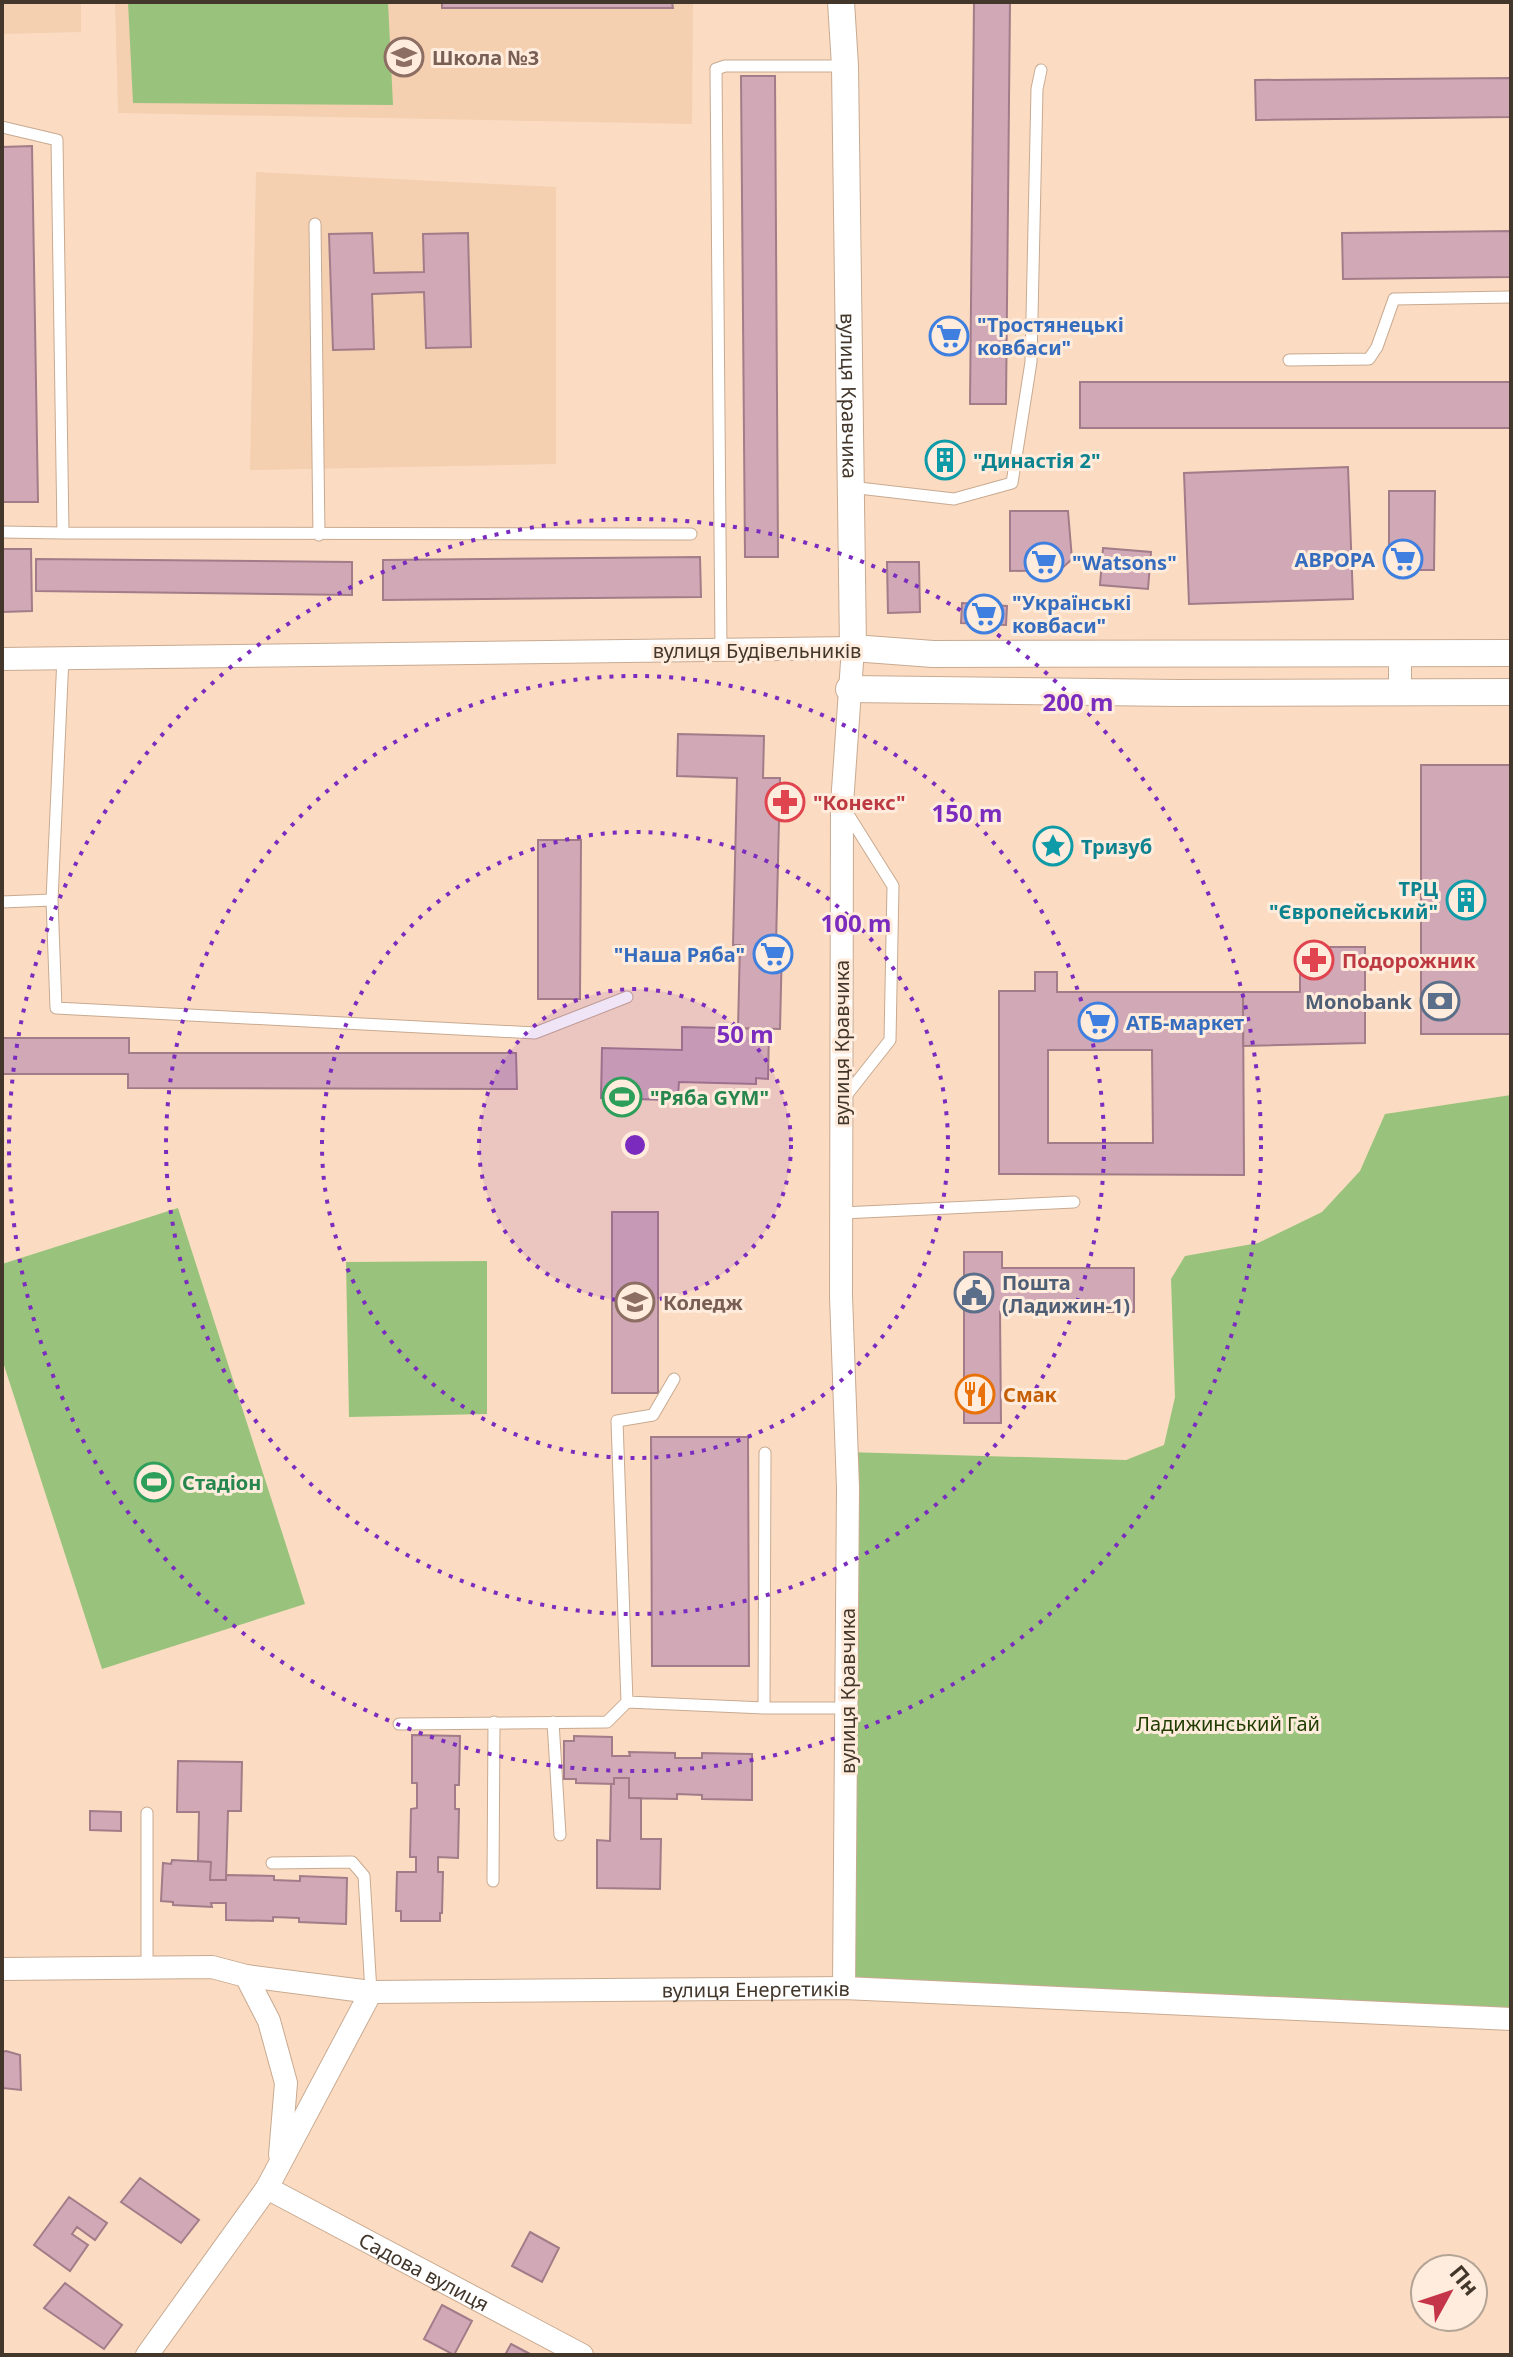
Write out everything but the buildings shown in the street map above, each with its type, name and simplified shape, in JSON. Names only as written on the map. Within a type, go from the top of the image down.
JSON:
[{"type":"street","name":"вулиця Кравчика","points":[[841,2],[845,66],[853,648],[842,804],[841,1296],[848,1488],[844,1988]]},
{"type":"street","name":"вулиця Будівельників","points":[[2,659],[853,648],[933,654],[1511,653]]},
{"type":"street","points":[[1400,653],[1400,692]]},
{"type":"street","points":[[849,689],[1178,693],[1511,692]]},
{"type":"street","name":"вулиця Енергетиків","points":[[2,1969],[212,1967],[246,1976],[371,1992],[844,1988],[1511,2019]]},
{"type":"street","points":[[246,1976],[269,2021],[286,2083],[279,2167]]},
{"type":"street","points":[[147,2355],[267,2188],[371,1992]]},
{"type":"street","name":"Садова вулиця","points":[[267,2188],[582,2355]]},
{"type":"lane","points":[[721,649],[716,69],[725,66],[845,66]]},
{"type":"lane","points":[[850,487],[954,499],[1012,483],[1031,362],[1037,89],[1041,70]]},
{"type":"lane","points":[[2,127],[57,140],[63,533]]},
{"type":"lane","points":[[315,224],[319,535]]},
{"type":"lane","points":[[1289,360],[1369,359],[1377,347],[1394,299],[1511,297]]},
{"type":"lane","points":[[2,532],[691,534]]},
{"type":"lane","points":[[63,657],[52,900],[56,1008],[535,1033],[627,997]]},
{"type":"lane","points":[[840,1104],[890,1040],[893,886],[842,804]]},
{"type":"lane","points":[[2,902],[52,900]]},
{"type":"lane","points":[[842,1213],[1074,1202]]},
{"type":"lane","points":[[399,1724],[607,1722],[627,1702],[617,1421],[653,1415],[674,1379]]},
{"type":"lane","points":[[764,1708],[765,1453]]},
{"type":"lane","points":[[627,1702],[848,1708]]},
{"type":"lane","points":[[493,1881],[494,1722]]},
{"type":"lane","points":[[553,1722],[560,1835]]},
{"type":"lane","points":[[147,1813],[147,1968]]},
{"type":"lane","points":[[272,1863],[352,1862],[364,1876],[371,1992]]},
{"type":"shaded area","points":[[2,2],[81,2],[81,32],[2,34]]},
{"type":"shaded area","name":"Школа №3","points":[[115,2],[693,2],[692,124],[118,113]]},
{"type":"shaded area","points":[[256,172],[556,187],[556,464],[250,470]]},
{"type":"green space","points":[[128,2],[388,2],[393,105],[133,103]]},
{"type":"green space","name":"Ладижинський Гай","points":[[1511,1095],[1511,2019],[844,1988],[846,1452],[1126,1460],[1164,1445],[1175,1397],[1171,1279],[1185,1256],[1258,1243],[1322,1212],[1360,1171],[1385,1114]]},
{"type":"green space","name":"Стадіон","points":[[178,1208],[305,1604],[102,1669],[2,1359],[2,1264]]},
{"type":"green space","points":[[487,1261],[487,1414],[349,1417],[346,1262]]},
{"type":"place","name":"Школа №3","points":[[404,57]]},
{"type":"place","name":"\"Тростянецькі ковбаси\"","points":[[949,336]]},
{"type":"place","name":"\"Династія 2\"","points":[[945,460]]},
{"type":"place","name":"АВРОРА","points":[[1403,559]]},
{"type":"place","name":"\"Watsons\"","points":[[1044,562]]},
{"type":"place","name":"\"Українські ковбаси\"","points":[[984,614]]},
{"type":"place","name":"\"Конекс\"","points":[[785,802]]},
{"type":"place","name":"Тризуб","points":[[1053,846]]},
{"type":"place","name":"ТРЦ \"Європейський\"","points":[[1466,900]]},
{"type":"place","name":"\"Наша Ряба\"","points":[[773,954]]},
{"type":"place","name":"Подорожник","points":[[1314,960]]},
{"type":"place","name":"Monobank","points":[[1440,1001]]},
{"type":"place","name":"АТБ-маркет","points":[[1098,1022]]},
{"type":"place","name":"\"Ряба GYM\"","points":[[622,1097]]},
{"type":"place","name":"Пошта (Ладижин-1)","points":[[974,1293]]},
{"type":"place","name":"Коледж","points":[[635,1302]]},
{"type":"place","name":"Смак","points":[[975,1394]]},
{"type":"place","name":"Стадіон","points":[[154,1482]]}]
